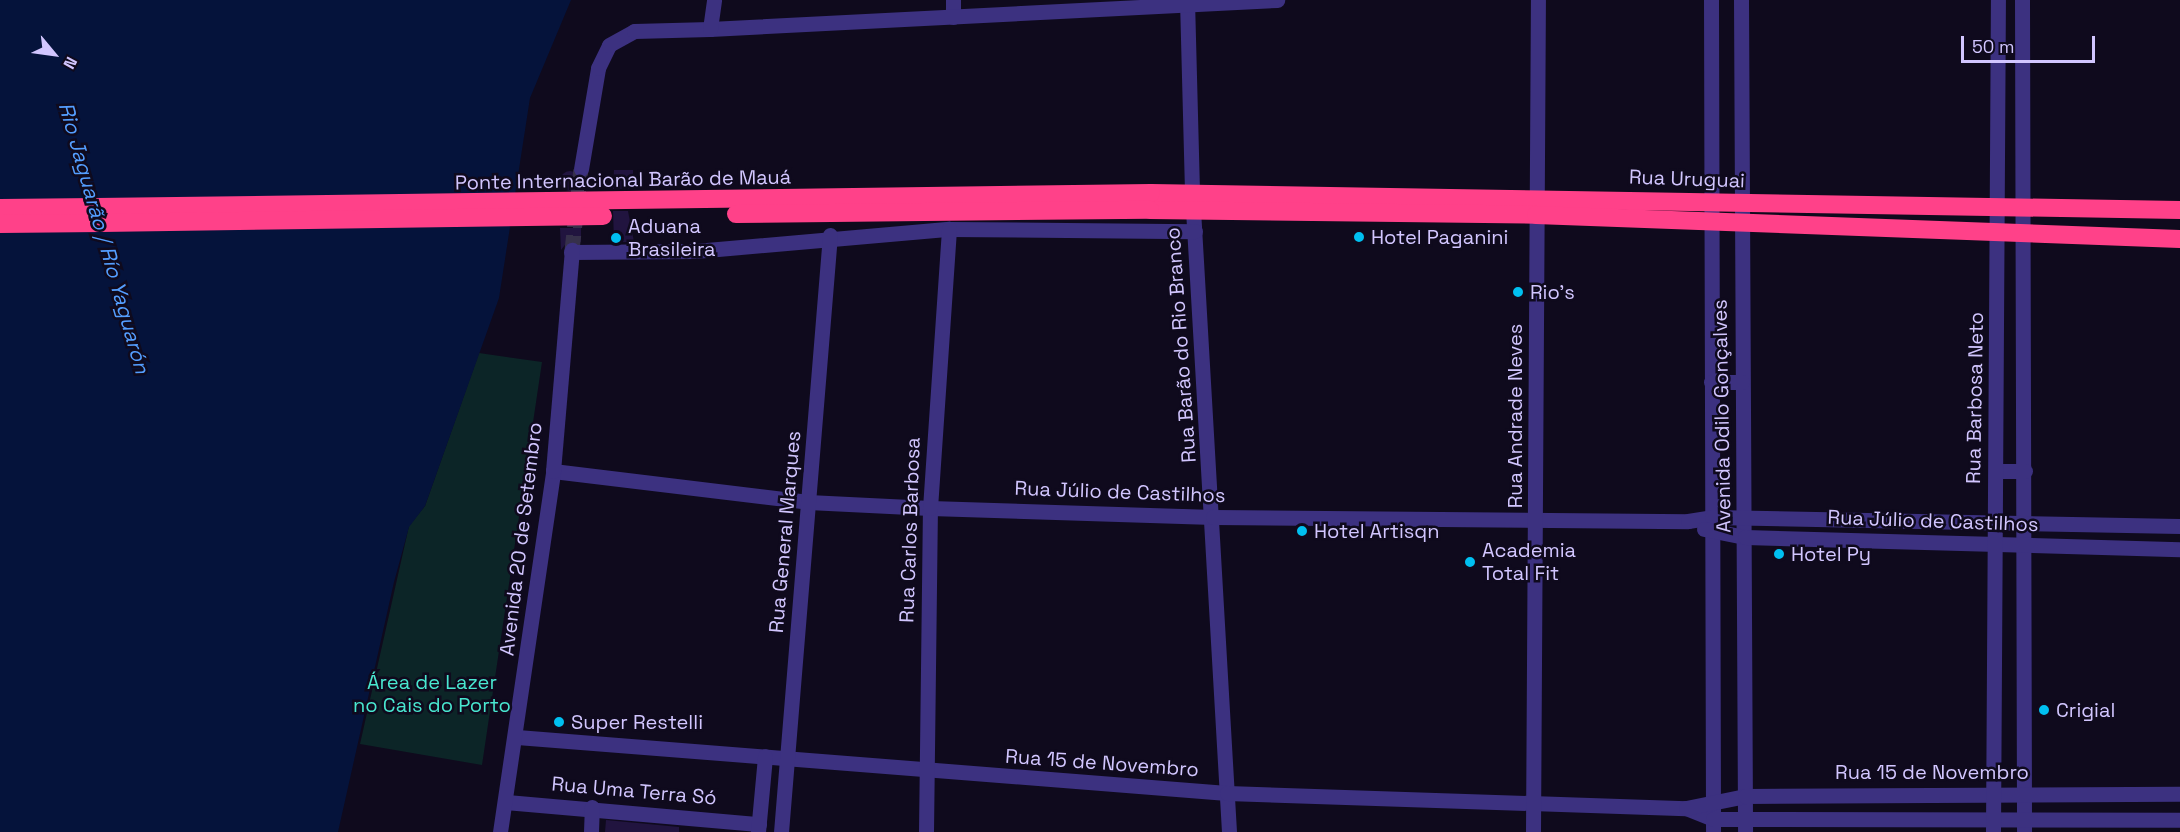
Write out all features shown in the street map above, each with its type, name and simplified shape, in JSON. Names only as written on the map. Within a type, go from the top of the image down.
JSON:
[{"type":"highway","name":"Rua Uruguai","points":[[1193,201],[1536,196],[1740,204],[2180,210]]},
{"type":"highway","name":"Rua Uruguai","points":[[1193,201],[2023,235],[2180,239]]},
{"type":"highway","name":"Ponte Internacional Barão de Mauá","points":[[98,215],[1193,201]]},
{"type":"highway","points":[[0,208],[98,215]]},
{"type":"highway","points":[[0,224],[98,215]]},
{"type":"street","points":[[710,28],[714,0]]},
{"type":"street","points":[[953,0],[953,17]]},
{"type":"street","points":[[581,169],[598,68],[609,45],[634,31],[1277,0]]},
{"type":"street","name":"Rua Andrade Neves","points":[[1533,832],[1538,0]]},
{"type":"street","name":"Avenida Odilo Gonçalves","points":[[1711,0],[1709,203],[1713,825]]},
{"type":"street","name":"Avenida Odilo Gonçalves","points":[[1741,0],[1740,223],[1745,826]]},
{"type":"street","name":"Rua Barbosa Neto","points":[[1993,826],[1998,0]]},
{"type":"street","points":[[2022,0],[2025,471],[2024,826]]},
{"type":"street","name":"Rua Barão do Rio Branco","points":[[1187,3],[1193,201],[1213,517],[1229,832]]},
{"type":"street","points":[[830,235],[948,229],[1196,231]]},
{"type":"street","name":"Rua Carlos Barbosa","points":[[926,832],[924,772],[930,508],[948,229]]},
{"type":"street","name":"Avenida 20 de Setembro","points":[[500,832],[517,737],[553,471],[572,251],[695,251],[830,235]]},
{"type":"street","name":"Rua General Marques","points":[[781,832],[830,235]]},
{"type":"street","points":[[1711,382],[1742,382]]},
{"type":"street","name":"Rua Júlio de Castilhos","points":[[553,471],[808,502],[930,508],[1213,517],[1688,521],[1712,517],[2180,526]]},
{"type":"street","points":[[1996,471],[2025,471]]},
{"type":"street","name":"Rua Júlio de Castilhos","points":[[1688,521],[1712,533],[1744,537],[2180,549]]},
{"type":"street","name":"Rua 15 de Novembro","points":[[517,737],[765,756],[924,772],[1227,793],[1686,808],[1713,798],[1745,796],[1993,791],[2180,794]]},
{"type":"street","points":[[759,828],[765,756]]},
{"type":"street","name":"Rua Uma Terra Só","points":[[506,802],[592,807],[759,828]]},
{"type":"street","points":[[591,832],[592,807]]},
{"type":"street","name":"Rua 15 de Novembro","points":[[1686,808],[1713,825],[1745,826],[2024,826],[2180,820]]},
{"type":"green space","name":"Área de Lazer no Cais do Porto","points":[[479,353],[542,362],[482,765],[360,744],[409,526],[425,506]]},
{"type":"water","name":"Rio Jaguarão / Río Yaguarón","points":[[0,0],[571,0],[530,98],[499,298],[425,506],[409,527],[394,582],[338,832],[0,832]]},
{"type":"building","points":[[614,170],[633,170],[633,189],[613,189]]},
{"type":"building","points":[[566,171],[574,171],[580,177],[580,185],[574,191],[566,191],[560,185],[560,177]]},
{"type":"building","points":[[613,211],[628,211],[634,242],[614,242]]},
{"type":"building","points":[[560,228],[581,228],[581,242],[568,241],[561,250]]},
{"type":"building","points":[[606,820],[679,827],[679,832],[605,832]]},
{"type":"tunnel","points":[[572,250],[581,169]]},
{"type":"place","name":"Hotel Paganini","points":[[1359,237]]},
{"type":"place","name":"Aduana Brasileira","points":[[616,238]]},
{"type":"place","name":"Rio's","points":[[1518,292]]},
{"type":"place","name":"Hotel Artisqn","points":[[1302,531]]},
{"type":"place","name":"Hotel Py","points":[[1779,554]]},
{"type":"place","name":"Academia Total Fit","points":[[1470,562]]},
{"type":"place","name":"Crigial","points":[[2044,710]]},
{"type":"place","name":"Super Restelli","points":[[559,722]]}]
